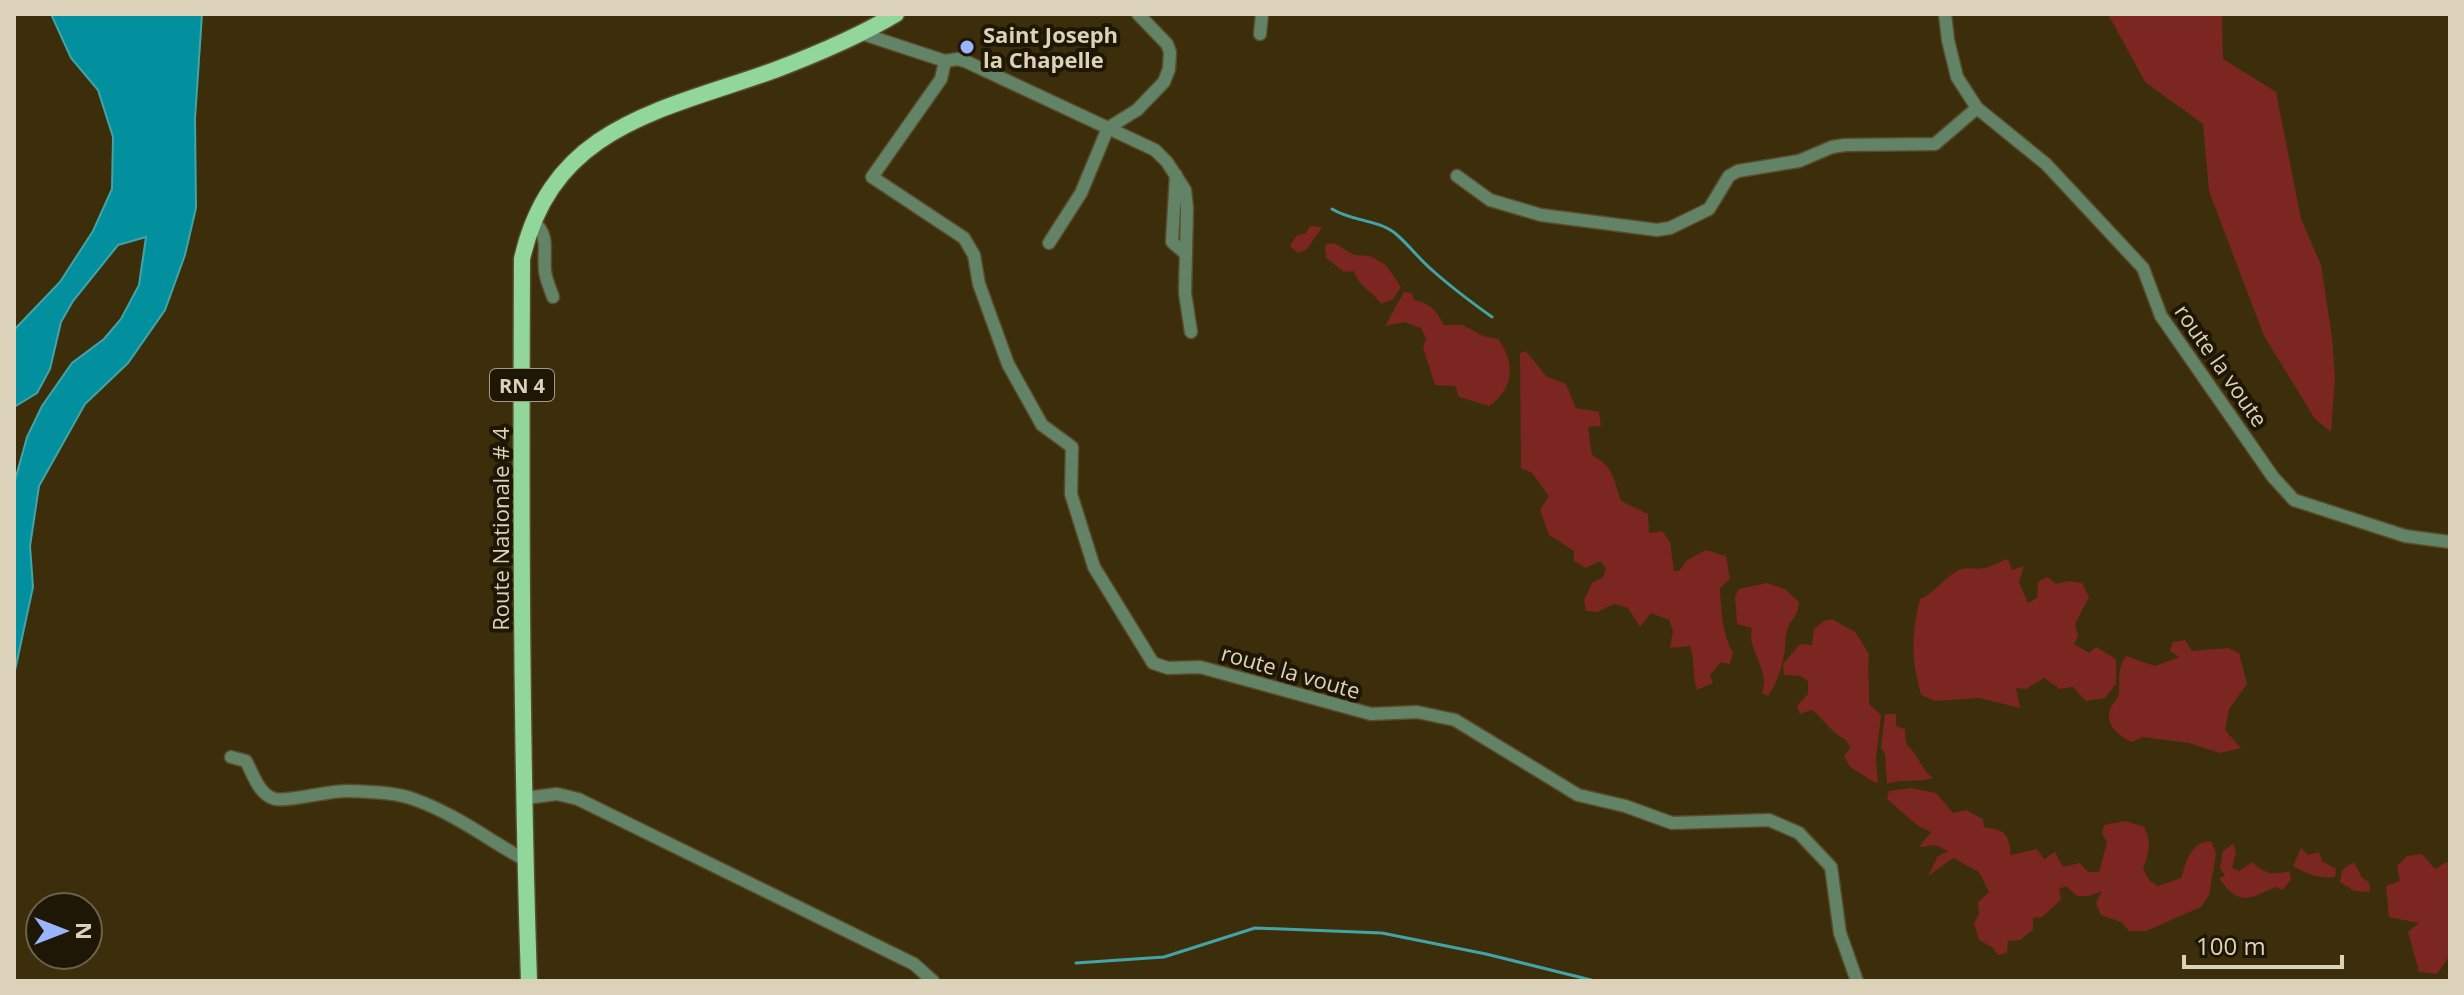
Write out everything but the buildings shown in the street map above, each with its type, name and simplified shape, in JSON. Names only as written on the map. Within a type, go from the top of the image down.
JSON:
[{"type":"main road","name":"Route Nationale # 4","points":[[529,981],[521,471],[522,259],[534,222],[560,176],[584,151],[609,132],[685,99],[775,70],[863,34],[896,14]]},
{"type":"street","points":[[1049,243],[1081,193],[1108,128],[1137,110],[1164,82],[1169,69],[1167,44],[1138,14]]},
{"type":"street","points":[[1260,34],[1262,14]]},
{"type":"street","name":"route la voute","points":[[1945,14],[1957,77],[1977,108],[2046,164],[2143,268],[2161,316],[2273,477],[2294,500],[2405,536],[2450,542]]},
{"type":"street","points":[[863,34],[945,61],[958,59],[967,62],[1155,150],[1185,190],[1185,293],[1191,332]]},
{"type":"street","name":"route la voute","points":[[945,61],[941,79],[872,177],[964,238],[970,246],[979,284],[1008,364],[1042,425],[1072,447],[1071,494],[1094,567],[1153,663],[1168,668],[1200,667],[1371,714],[1417,712],[1455,720],[1578,795],[1625,806],[1672,823],[1769,820],[1799,833],[1831,867],[1840,933],[1857,981]]},
{"type":"street","points":[[1457,176],[1490,200],[1541,215],[1646,229],[1670,228],[1709,209],[1729,176],[1738,171],[1799,161],[1845,145],[1935,144],[1977,108]]},
{"type":"street","points":[[534,222],[545,237],[545,271],[553,297]]},
{"type":"street","points":[[231,757],[246,761],[264,794],[278,800],[339,791],[384,793],[414,799],[450,815],[525,860]]},
{"type":"street","points":[[525,798],[557,794],[578,799],[914,964],[933,981]]},
{"type":"shaded area","points":[[2108,14],[2222,14],[2223,59],[2276,92],[2301,219],[2321,265],[2335,378],[2331,432],[2315,419],[2264,336],[2209,191],[2203,124],[2145,82]]},
{"type":"shaded area","points":[[1310,226],[1322,227],[1307,249],[1298,253],[1290,246],[1296,236],[1306,233]]},
{"type":"shaded area","points":[[1334,243],[1354,255],[1370,256],[1386,265],[1401,287],[1393,299],[1381,304],[1359,282],[1354,271],[1344,272],[1326,258],[1325,245]]},
{"type":"shaded area","points":[[1404,292],[1412,293],[1414,300],[1432,308],[1444,325],[1463,325],[1483,336],[1498,339],[1508,357],[1510,375],[1503,392],[1489,406],[1459,397],[1455,386],[1435,385],[1423,348],[1426,339],[1421,328],[1404,322],[1385,326]]},
{"type":"shaded area","points":[[1526,351],[1546,376],[1566,384],[1576,408],[1599,412],[1601,426],[1588,427],[1592,455],[1609,469],[1621,501],[1648,514],[1649,533],[1662,531],[1670,542],[1674,571],[1679,571],[1686,561],[1706,550],[1726,556],[1730,579],[1720,588],[1721,604],[1724,630],[1733,652],[1730,664],[1721,662],[1710,675],[1713,683],[1697,690],[1690,646],[1670,648],[1673,631],[1669,620],[1651,613],[1640,627],[1628,608],[1614,604],[1597,612],[1586,611],[1584,600],[1592,583],[1603,577],[1606,568],[1600,561],[1586,568],[1574,561],[1574,551],[1549,535],[1540,510],[1549,496],[1532,473],[1521,468],[1520,353]]},
{"type":"shaded area","points":[[2008,559],[2012,570],[2024,566],[2019,582],[2028,603],[2037,598],[2038,582],[2047,577],[2056,584],[2069,581],[2082,583],[2089,597],[2075,624],[2078,636],[2074,644],[2089,653],[2096,647],[2116,659],[2116,684],[2105,698],[2086,701],[2073,687],[2060,689],[2044,678],[2026,689],[2016,688],[2020,708],[1979,698],[1935,701],[1921,695],[1913,647],[1920,599],[1957,571],[1987,567]]},
{"type":"shaded area","points":[[1767,583],[1785,589],[1799,602],[1787,630],[1779,674],[1768,696],[1762,693],[1763,676],[1752,644],[1752,628],[1737,624],[1735,596],[1739,589]]},
{"type":"shaded area","points":[[1832,619],[1855,632],[1869,654],[1869,704],[1881,715],[1876,759],[1878,783],[1850,767],[1844,756],[1850,748],[1846,740],[1817,714],[1812,710],[1800,714],[1797,706],[1808,694],[1808,681],[1800,676],[1784,675],[1783,664],[1800,644],[1812,645],[1814,629]]},
{"type":"shaded area","points":[[2185,640],[2192,651],[2228,648],[2239,653],[2247,684],[2229,709],[2225,730],[2241,748],[2220,753],[2189,743],[2143,737],[2132,742],[2111,725],[2110,709],[2118,694],[2120,669],[2126,656],[2155,666],[2179,657],[2170,651],[2173,642]]},
{"type":"shaded area","points":[[1885,714],[1896,714],[1896,726],[1905,729],[1906,744],[1933,778],[1887,784],[1885,754],[1881,748]]},
{"type":"shaded area","points":[[1911,788],[1936,793],[1953,813],[1966,810],[1983,819],[1984,827],[2005,834],[2011,855],[2037,849],[2044,859],[2055,852],[2063,867],[2080,863],[2088,872],[2099,872],[2107,842],[2102,833],[2104,825],[2125,821],[2144,827],[2149,848],[2143,868],[2149,880],[2158,886],[2181,878],[2194,849],[2211,841],[2216,853],[2209,895],[2201,907],[2146,931],[2129,931],[2121,922],[2101,915],[2096,903],[2102,891],[2077,896],[2066,886],[2059,889],[2061,900],[2042,917],[2033,918],[2033,930],[2020,940],[2008,941],[2007,953],[1998,955],[1992,947],[1979,940],[1974,923],[1979,914],[1978,902],[1989,892],[1979,872],[1953,858],[1928,876],[1938,856],[1948,851],[1935,845],[1919,847],[1931,832],[1917,825],[1887,799],[1889,791]]},
{"type":"shaded area","points":[[2233,844],[2236,852],[2232,868],[2239,871],[2252,862],[2269,872],[2289,871],[2291,879],[2283,890],[2276,887],[2245,898],[2233,894],[2219,878],[2225,876],[2220,868],[2223,851]]},
{"type":"shaded area","points":[[2301,848],[2308,855],[2319,852],[2322,861],[2336,869],[2335,877],[2313,875],[2293,866]]},
{"type":"shaded area","points":[[2422,854],[2435,869],[2447,862],[2450,865],[2450,955],[2437,974],[2419,972],[2408,932],[2419,923],[2389,917],[2386,886],[2400,881],[2397,866],[2407,856]]},
{"type":"shaded area","points":[[2354,862],[2362,878],[2369,882],[2370,892],[2354,891],[2340,882],[2342,870]]},
{"type":"water","points":[[51,14],[202,14],[195,119],[196,208],[185,255],[165,310],[128,363],[85,404],[39,486],[30,546],[33,587],[14,675],[14,484],[27,437],[42,406],[72,363],[104,339],[121,319],[139,285],[146,237],[118,245],[73,301],[61,322],[50,369],[37,393],[14,407],[14,330],[60,282],[93,231],[112,189],[113,137],[98,90],[71,58]]},
{"type":"waterway","points":[[1332,209],[1389,229],[1439,276],[1492,317]]},
{"type":"waterway","points":[[1076,963],[1164,957],[1255,928],[1382,933],[1595,981]]},
{"type":"place","name":"Saint Joseph la Chapelle","points":[[967,47]]}]
